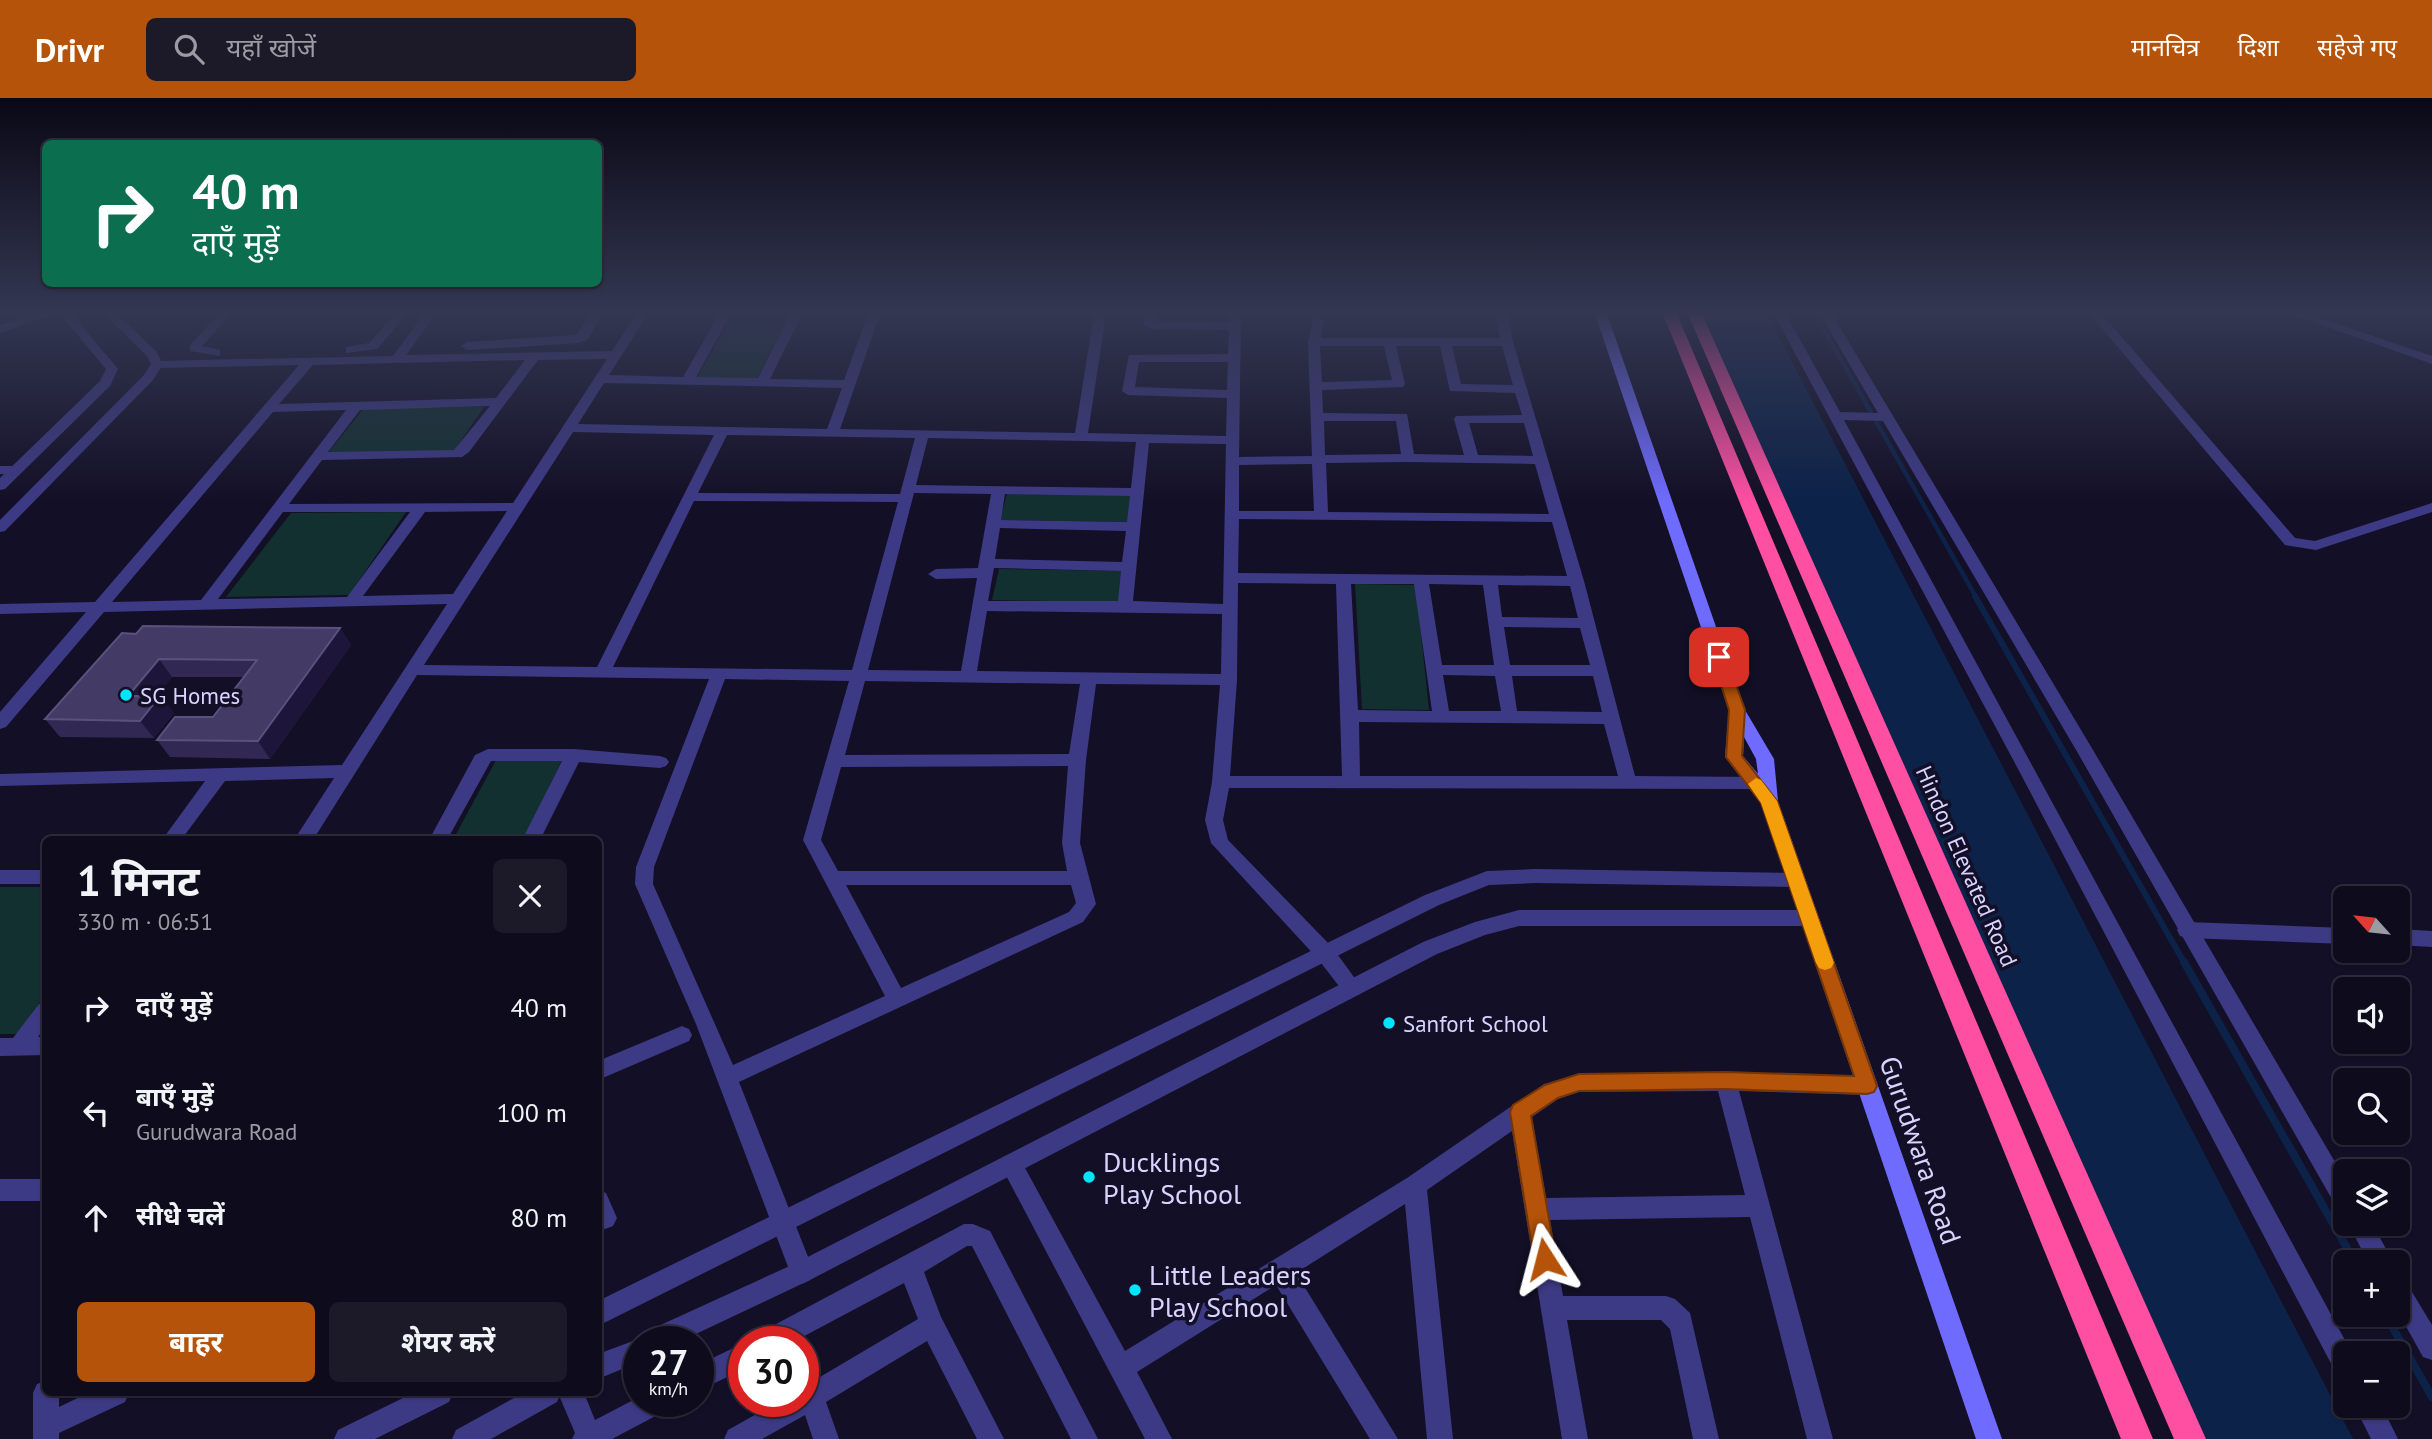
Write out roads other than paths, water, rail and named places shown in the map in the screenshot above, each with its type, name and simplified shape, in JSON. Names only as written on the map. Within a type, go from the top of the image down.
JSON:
[{"type":"highway","points":[[1696,377],[2137,1439]]},
{"type":"highway","name":"Hindon Elevated Road","points":[[1723,377],[2190,1439]]},
{"type":"main road","points":[[1622,377],[1737,710],[1765,759],[1769,801]]},
{"type":"main road","points":[[1737,710],[1734,757],[1769,801]]},
{"type":"main road","name":"Gurudwara Road","points":[[1769,801],[1990,1439]]},
{"type":"street","points":[[0,486],[106,383],[109,377]]},
{"type":"street","points":[[0,528],[149,377]]},
{"type":"street","points":[[0,723],[296,377]]},
{"type":"street","points":[[318,456],[457,454],[464,449],[519,377]]},
{"type":"street","points":[[687,381],[690,377]]},
{"type":"street","points":[[762,382],[765,377]]},
{"type":"street","points":[[832,433],[852,377]]},
{"type":"street","points":[[1080,436],[1090,377]]},
{"type":"street","points":[[1130,377],[1128,391],[1232,394]]},
{"type":"street","points":[[1233,377],[1229,680],[1221,782],[1214,821],[1220,843],[1325,953],[1352,988]]},
{"type":"street","points":[[1317,377],[1321,517]]},
{"type":"street","points":[[1318,386],[1399,384],[1397,377]]},
{"type":"street","points":[[1453,377],[1472,458]]},
{"type":"street","points":[[1518,377],[1576,581],[1628,782]]},
{"type":"street","points":[[1819,377],[1844,416],[2333,1341]]},
{"type":"street","points":[[1859,377],[1881,417],[2087,754],[2333,1179]]},
{"type":"street","points":[[2149,377],[2290,542],[2316,546],[2432,507]]},
{"type":"street","points":[[306,836],[600,379],[849,384]]},
{"type":"street","points":[[1455,388],[1522,389]]},
{"type":"street","points":[[269,408],[501,402]]},
{"type":"street","points":[[206,604],[356,406]]},
{"type":"street","points":[[1844,416],[1881,417]]},
{"type":"street","points":[[1317,417],[1402,417],[1408,458]]},
{"type":"street","points":[[1461,419],[1531,419]]},
{"type":"street","points":[[569,428],[1233,440]]},
{"type":"street","points":[[602,673],[722,431]]},
{"type":"street","points":[[897,1000],[812,840],[923,434]]},
{"type":"street","points":[[1125,606],[1143,438]]},
{"type":"street","points":[[1232,461],[1408,458],[1542,460]]},
{"type":"street","points":[[0,470],[17,470]]},
{"type":"street","points":[[689,498],[999,490],[1138,492]]},
{"type":"street","points":[[968,677],[999,490]]},
{"type":"street","points":[[279,508],[517,507]]},
{"type":"street","points":[[352,601],[420,508]]},
{"type":"street","points":[[1232,515],[1556,518]]},
{"type":"street","points":[[993,524],[1134,527]]},
{"type":"street","points":[[936,574],[986,568],[1129,567]]},
{"type":"street","points":[[1231,578],[1576,581]]},
{"type":"street","points":[[1343,579],[1352,780]]},
{"type":"street","points":[[1421,579],[1440,717]]},
{"type":"street","points":[[1490,580],[1510,718]]},
{"type":"street","points":[[0,609],[458,599]]},
{"type":"street","points":[[980,606],[1231,609]]},
{"type":"street","points":[[1495,622],[1587,623]]},
{"type":"street","points":[[413,670],[1229,680]]},
{"type":"street","points":[[1434,670],[1599,671]]},
{"type":"street","points":[[719,674],[643,875],[644,884],[727,1078],[802,1272]]},
{"type":"street","points":[[727,1078],[1076,917],[1086,904],[1071,843],[1077,760],[1088,678]]},
{"type":"street","points":[[1350,716],[1611,718]]},
{"type":"street","points":[[440,836],[481,759],[497,754],[574,755],[660,762]]},
{"type":"street","points":[[533,836],[574,755]]},
{"type":"street","points":[[835,761],[1077,760]]},
{"type":"street","points":[[0,780],[347,771]]},
{"type":"street","points":[[174,836],[220,774]]},
{"type":"street","points":[[1221,782],[1352,780],[1755,783]]},
{"type":"street","points":[[602,1312],[1432,900],[1487,878],[1535,876],[1797,880]]},
{"type":"street","points":[[0,877],[42,877]]},
{"type":"street","points":[[832,878],[1078,878]]},
{"type":"street","points":[[686,1326],[802,1272],[1430,948],[1482,928],[1519,918],[1809,918]]},
{"type":"street","points":[[2187,930],[2333,936]]},
{"type":"street","points":[[2410,938],[2432,939]]},
{"type":"street","points":[[9,1046],[42,1014]]},
{"type":"street","points":[[602,1069],[682,1035]]},
{"type":"street","points":[[9,1046],[42,1046]]},
{"type":"street","points":[[1726,1081],[1820,1439]]},
{"type":"street","points":[[1121,1368],[1415,1185],[1552,1091],[1579,1083],[1726,1081],[1867,1086]]},
{"type":"street","points":[[1520,1112],[1575,1439]]},
{"type":"street","points":[[1011,1164],[1159,1439]]},
{"type":"street","points":[[1415,1185],[1440,1439]]},
{"type":"street","points":[[0,1190],[42,1190]]},
{"type":"street","points":[[1537,1209],[1759,1206]]},
{"type":"street","points":[[798,1326],[964,1235],[973,1235],[982,1239],[1085,1439]]},
{"type":"street","points":[[910,1267],[932,1324],[991,1439]]},
{"type":"street","points":[[1280,1269],[1385,1439]]},
{"type":"street","points":[[1553,1308],[1666,1308],[1674,1313],[1681,1322],[1706,1439]]},
{"type":"street","points":[[2410,1311],[2432,1349]]},
{"type":"street","points":[[819,1392],[932,1324]]},
{"type":"street","points":[[602,1365],[623,1356]]},
{"type":"street","points":[[46,1396],[46,1433],[112,1396]]},
{"type":"street","points":[[347,1439],[434,1396]]},
{"type":"street","points":[[465,1439],[543,1396]]},
{"type":"street","points":[[572,1396],[588,1438],[628,1417]]},
{"type":"street","points":[[737,1439],[775,1417]]},
{"type":"street","points":[[814,1417],[826,1439]]},
{"type":"street","points":[[2374,1418],[2385,1439]]},
{"type":"water","points":[[1722,377],[1800,377],[2333,1401],[2333,1418],[2342,1418],[2353,1439],[2196,1439]]},
{"type":"waterway","points":[[1851,377],[1976,597]]},
{"type":"waterway","points":[[1975,596],[2185,964]]},
{"type":"waterway","points":[[2184,962],[2348,1250]]},
{"type":"waterway","points":[[2392,1327],[2432,1397]]},
{"type":"place","name":"SG Homes","points":[[126,695]]},
{"type":"place","name":"Sanfort School","points":[[1389,1023]]},
{"type":"place","name":"Ducklings Play School","points":[[1089,1177]]},
{"type":"place","name":"Little Leaders Play School","points":[[1135,1290]]}]
